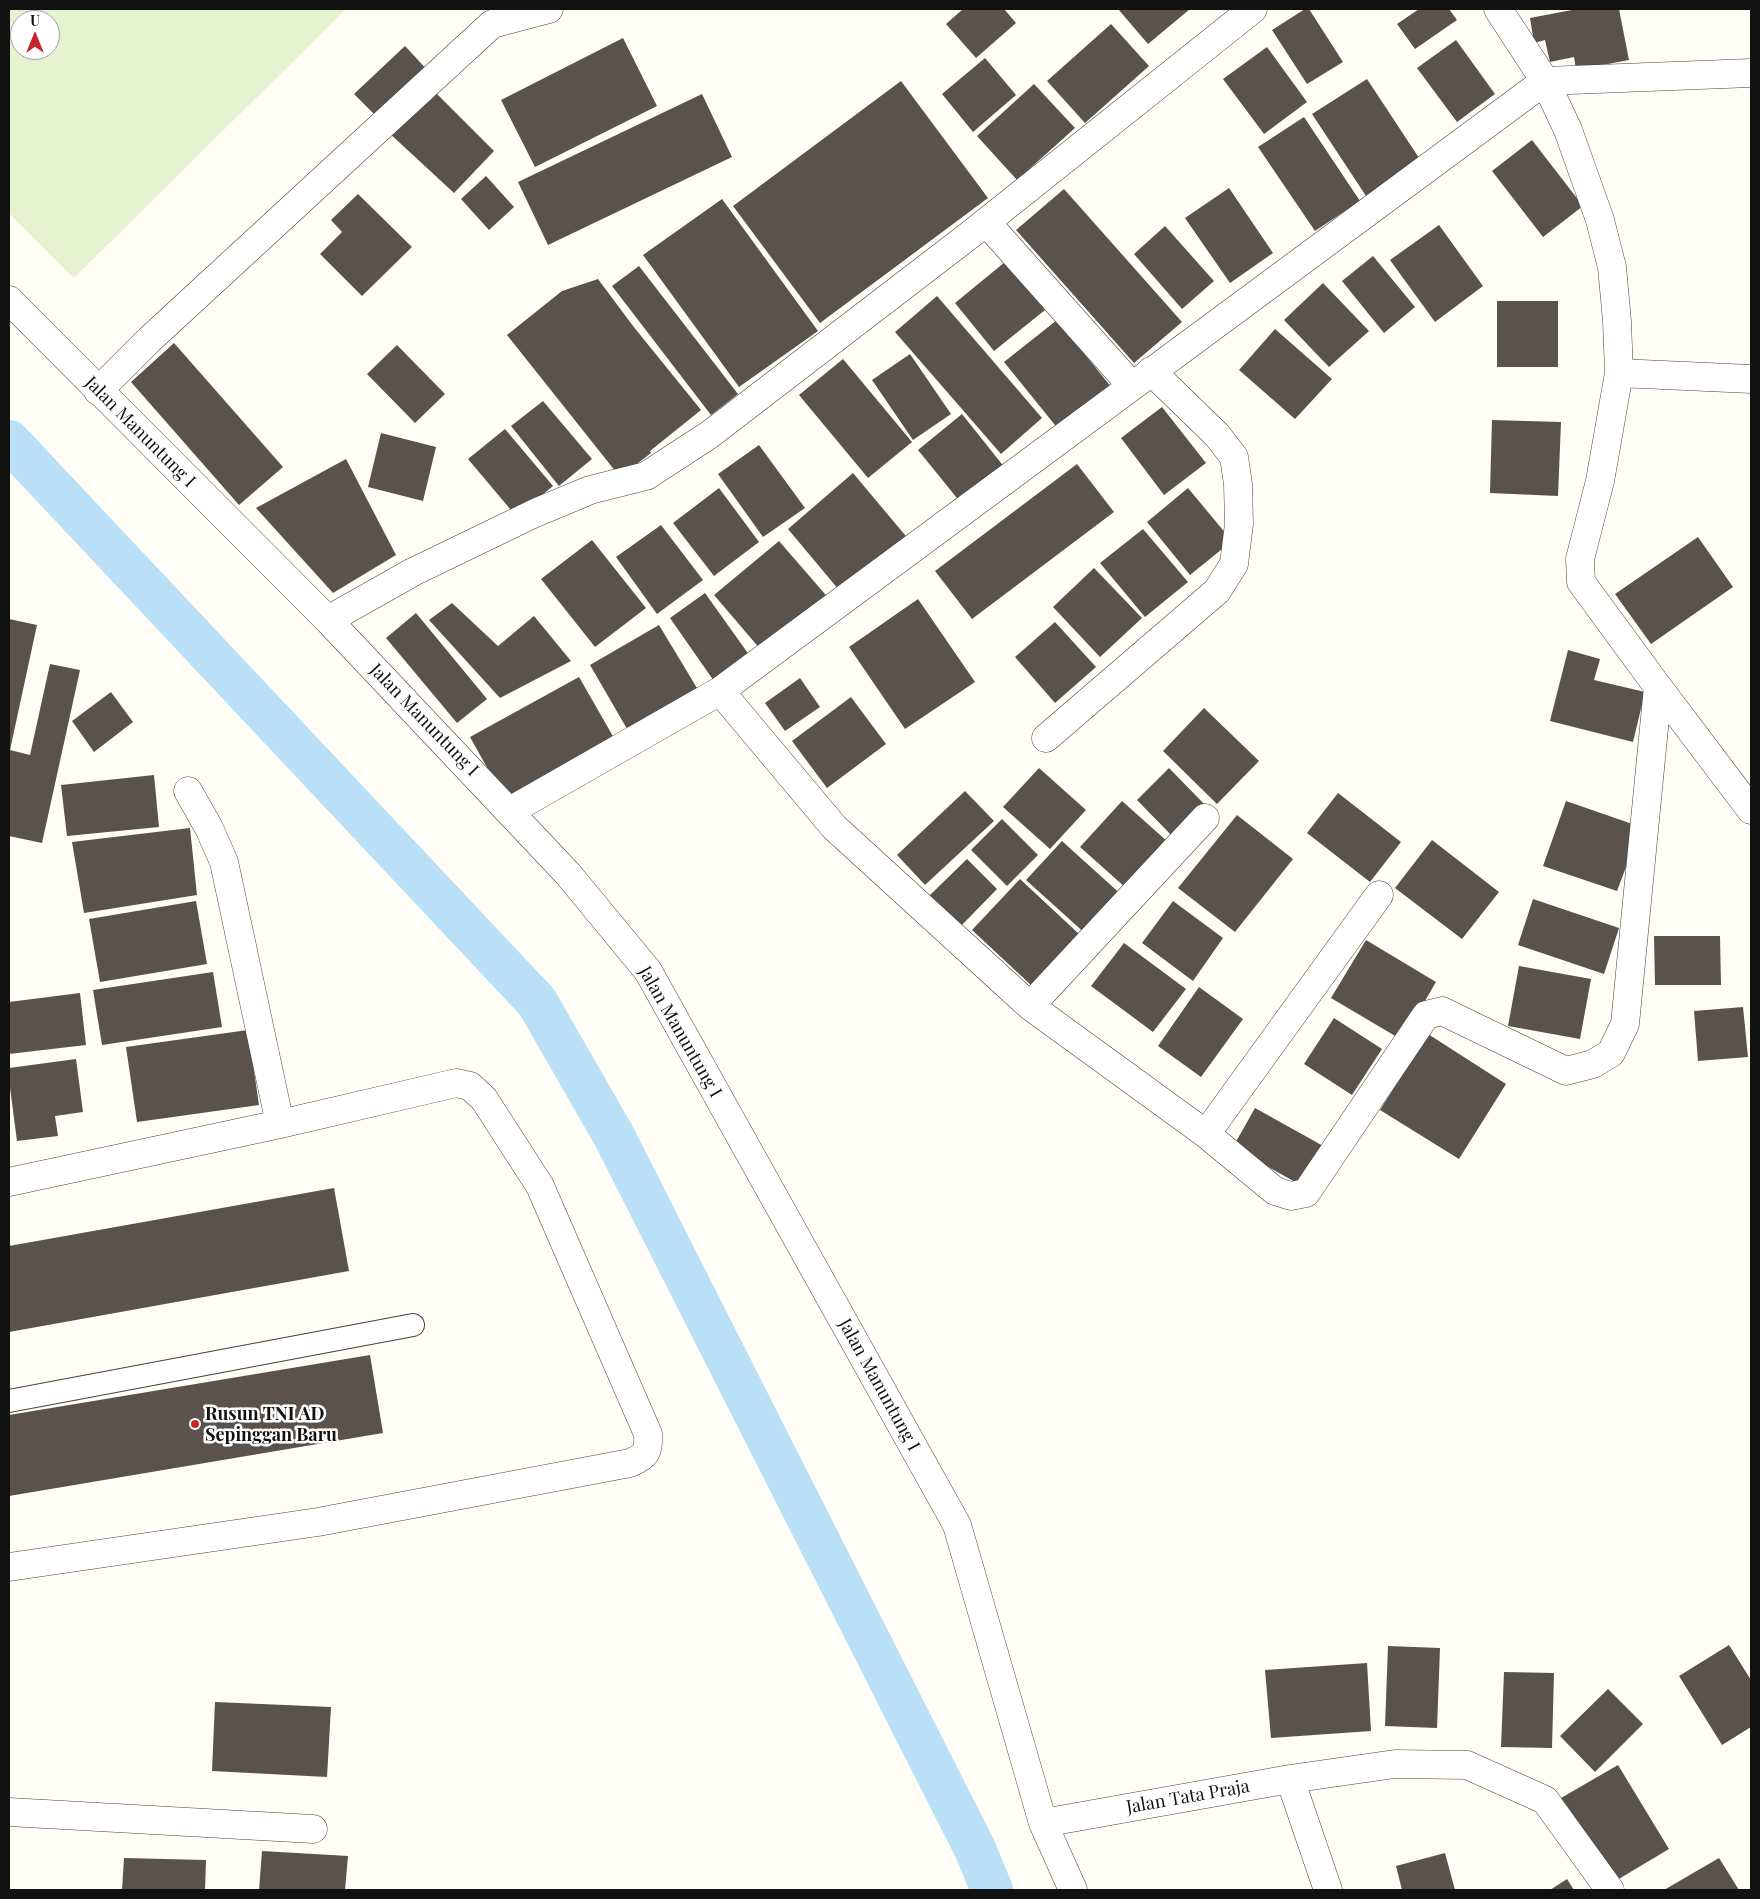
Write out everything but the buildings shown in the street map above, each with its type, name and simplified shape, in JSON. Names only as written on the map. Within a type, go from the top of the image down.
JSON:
[{"type":"street","points":[[98,391],[485,16],[548,9]]},
{"type":"street","points":[[328,620],[413,572],[535,513],[590,490],[646,476],[710,435],[986,222],[1253,9]]},
{"type":"street","points":[[1498,9],[1545,81],[1568,130],[1600,220],[1612,266],[1619,373],[1600,481],[1580,559],[1581,582],[1751,810]]},
{"type":"street","points":[[510,811],[720,691],[1545,81],[1751,73]]},
{"type":"street","points":[[986,222],[1142,378],[1217,435],[1234,457],[1238,484],[1239,524],[1234,564],[1217,591],[1046,738]]},
{"type":"street","name":"Jalan Manuntung I","points":[[9,300],[328,620],[510,811],[568,874],[648,971],[958,1525],[1043,1823]]},
{"type":"street","points":[[1619,373],[1751,379]]},
{"type":"street","points":[[720,691],[834,827],[1030,1006],[1206,1134],[1275,1191],[1291,1196],[1306,1193],[1426,1015],[1442,1011],[1566,1070],[1593,1064],[1611,1053],[1625,1024],[1658,687]]},
{"type":"street","points":[[188,791],[209,828],[224,862],[280,1124]]},
{"type":"street","points":[[1030,1006],[1205,818]]},
{"type":"street","points":[[1206,1134],[1379,895]]},
{"type":"street","points":[[9,1182],[280,1124],[456,1083],[470,1086],[484,1099],[540,1186],[648,1434],[649,1448],[642,1458],[630,1463],[338,1518],[9,1567]]},
{"type":"street","name":"Jalan Tata Praja","points":[[1043,1823],[1290,1778],[1395,1764],[1467,1765],[1545,1800],[1610,1890]]},
{"type":"street","points":[[1290,1778],[1328,1890]]},
{"type":"street","points":[[9,1812],[313,1829]]},
{"type":"street","points":[[1043,1823],[1073,1890]]},
{"type":"lane","points":[[9,1401],[413,1325]]},
{"type":"green space","points":[[9,9],[346,9],[74,278],[9,213]]},
{"type":"waterway","points":[[9,441],[537,1002],[614,1136],[975,1849],[992,1890]]},
{"type":"place","name":"Rusun TNI AD Sepinggan Baru","points":[[195,1424]]}]
